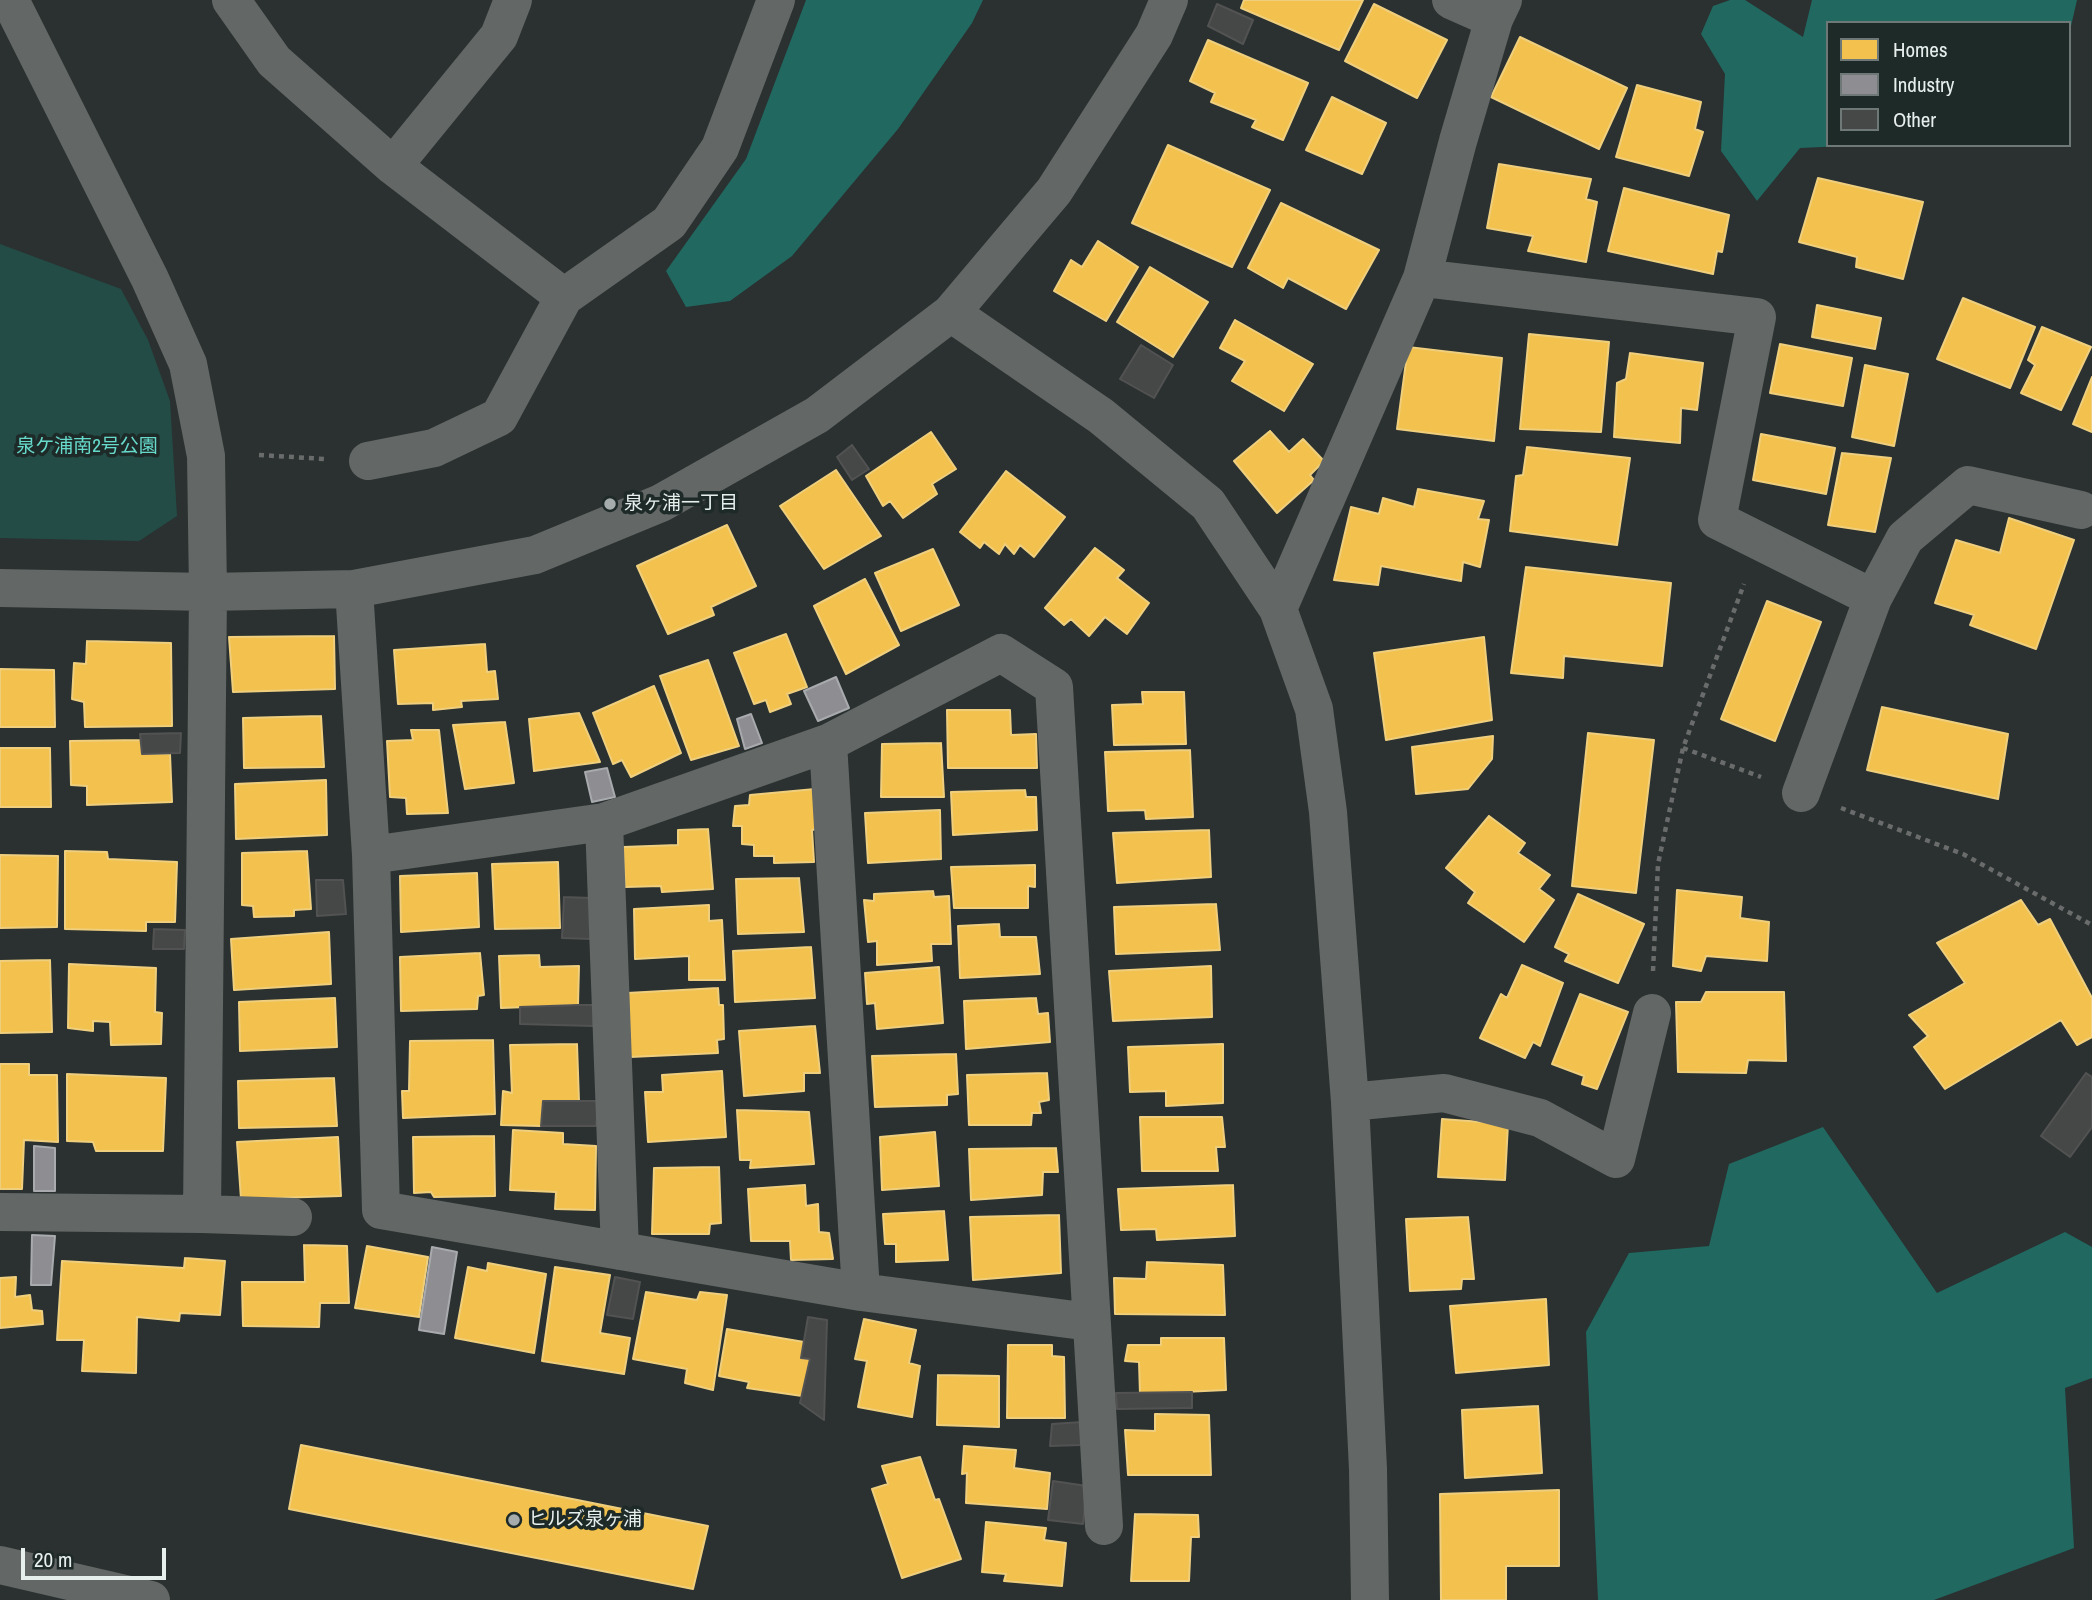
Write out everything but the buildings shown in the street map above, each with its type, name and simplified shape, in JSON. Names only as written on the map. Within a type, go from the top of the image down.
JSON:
[{"type":"street","points":[[10,0],[150,279],[188,364],[206,456],[208,592],[202,1214]]},
{"type":"street","points":[[231,0],[274,61],[393,166],[564,297]]},
{"type":"street","points":[[393,166],[499,36],[513,0]]},
{"type":"street","points":[[368,461],[434,448],[499,417],[564,297],[669,223],[720,148],[776,0]]},
{"type":"street","points":[[0,588],[208,592],[354,589],[535,555],[661,503],[817,415],[951,313],[1054,191],[1154,35],[1169,0]]},
{"type":"street","points":[[1279,609],[1422,278],[1498,9],[1451,0]]},
{"type":"street","points":[[1422,278],[1757,317],[1717,520],[1760,544],[1872,598]]},
{"type":"street","points":[[951,313],[1101,416],[1208,504],[1279,609],[1314,709],[1328,812],[1350,1102],[1368,1469],[1370,1600]]},
{"type":"street","points":[[1801,793],[1872,598],[1905,538],[1968,485],[2081,510]]},
{"type":"street","points":[[354,589],[371,855],[381,1210],[861,1292],[1090,1322]]},
{"type":"street","points":[[371,855],[604,822],[828,743],[1001,653],[1054,687],[1104,1526]]},
{"type":"street","points":[[828,743],[861,1292]]},
{"type":"street","points":[[604,822],[620,1251]]},
{"type":"street","points":[[1350,1102],[1444,1093],[1540,1118],[1616,1159],[1653,1013]]},
{"type":"street","points":[[0,1212],[293,1217]]},
{"type":"street","points":[[0,1565],[151,1600]]},
{"type":"path","points":[[259,456],[368,461]]},
{"type":"path","points":[[1653,1013],[1658,864],[1683,748],[1760,544]]},
{"type":"path","points":[[1683,748],[1963,854],[2092,925]]},
{"type":"green space","points":[[806,0],[983,0],[972,23],[898,129],[792,256],[730,301],[686,307],[666,271],[746,159]]},
{"type":"green space","points":[[1730,0],[1745,0],[1803,37],[1812,0],[2077,0],[2071,26],[2071,21],[1826,21],[1826,147],[1800,148],[1757,201],[1721,151],[1725,74],[1701,34],[1713,6]]},
{"type":"green space","name":"泉ケ浦南2号公園","points":[[0,244],[121,289],[148,340],[170,401],[177,516],[139,541],[0,538]]},
{"type":"green space","points":[[1823,1127],[1937,1293],[2065,1232],[2092,1247],[2092,1378],[2065,1388],[2074,1548],[1934,1600],[1598,1600],[1586,1332],[1629,1253],[1709,1246],[1729,1164]]},
{"type":"place","name":"泉ヶ浦一丁目","points":[[610,504]]},
{"type":"place","name":"ヒルズ泉ヶ浦","points":[[514,1520]]}]
